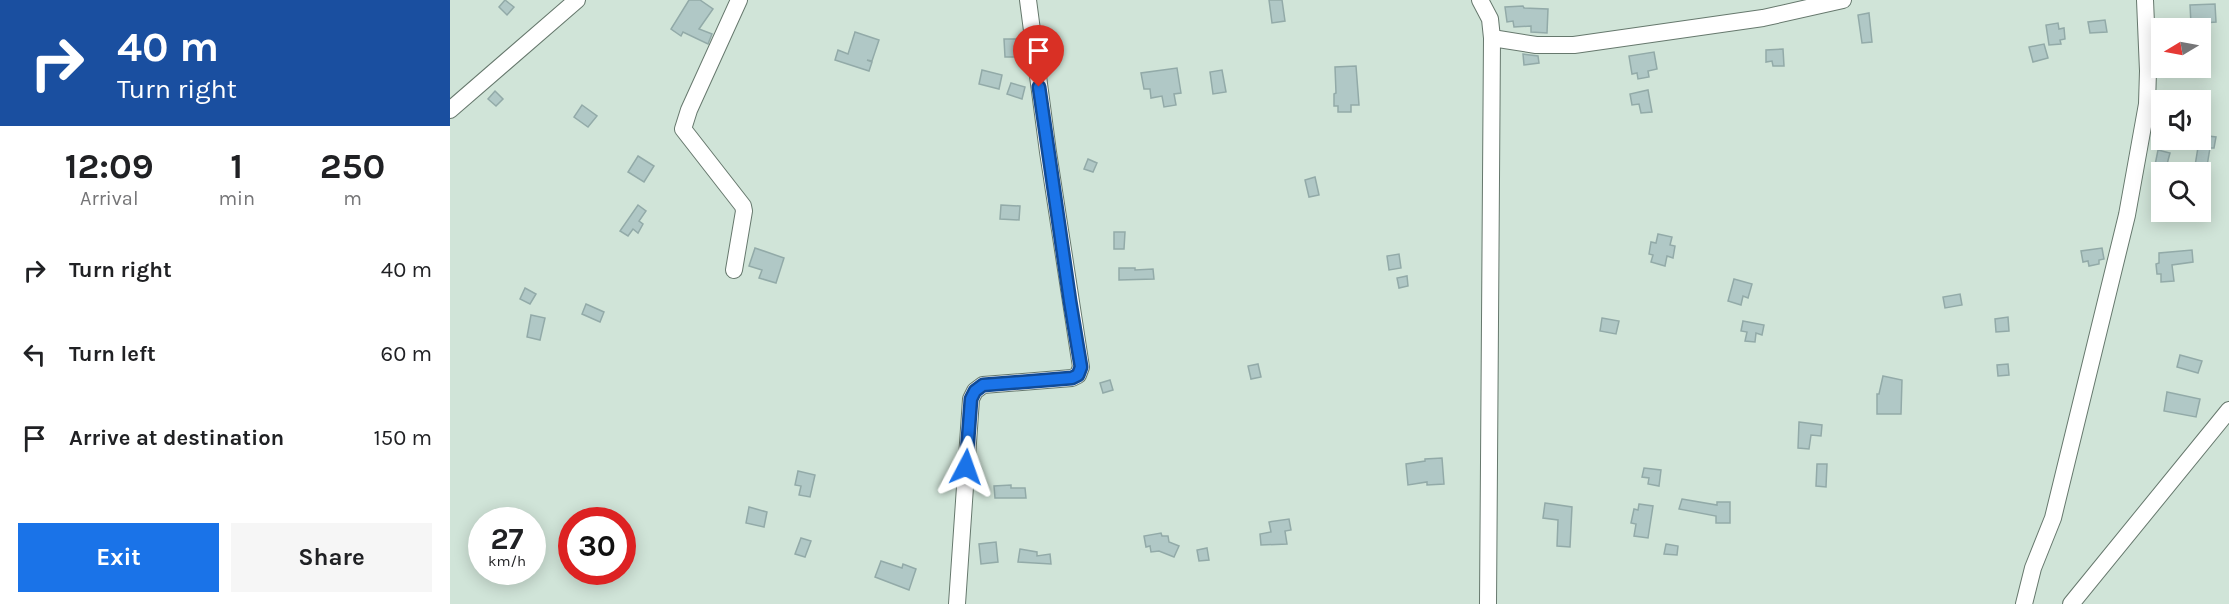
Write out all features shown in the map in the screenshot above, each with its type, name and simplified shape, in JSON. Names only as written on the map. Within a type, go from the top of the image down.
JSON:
[{"type":"street","points":[[450,110],[577,0]]},
{"type":"street","points":[[734,270],[743,206],[683,129],[689,110],[739,0]]},
{"type":"street","points":[[957,604],[971,399],[975,391],[983,385],[1072,378],[1078,375],[1081,367],[1048,152],[1028,0]]},
{"type":"street","points":[[1480,0],[1490,19],[1492,38],[1488,604]]},
{"type":"street","points":[[1492,38],[1536,45],[1574,45],[1763,18],[1843,0]]},
{"type":"street","points":[[2024,604],[2033,568],[2053,518],[2127,215],[2147,104],[2145,0]]},
{"type":"street","points":[[2071,604],[2229,410]]},
{"type":"building","points":[[505,0],[514,7],[507,15],[499,7]]},
{"type":"building","points":[[689,0],[700,0],[713,9],[699,29],[712,34],[708,44],[683,32],[681,36],[671,29]]},
{"type":"building","points":[[1269,0],[1282,0],[1285,21],[1272,23]]},
{"type":"building","points":[[2215,4],[2216,22],[2211,22],[2211,18],[2191,18],[2190,5]]},
{"type":"building","points":[[1523,6],[1524,8],[1548,9],[1547,33],[1531,32],[1531,26],[1514,27],[1513,21],[1507,22],[1505,7]]},
{"type":"building","points":[[1869,13],[1872,42],[1862,43],[1858,15]]},
{"type":"building","points":[[2105,20],[2107,32],[2090,33],[2088,22]]},
{"type":"building","points":[[2058,23],[2059,29],[2064,28],[2065,39],[2060,40],[2061,44],[2049,45],[2046,25]]},
{"type":"building","points":[[855,32],[879,40],[872,61],[867,60],[872,62],[869,71],[835,60],[838,50],[848,54]]},
{"type":"building","points":[[1004,39],[1018,39],[1018,43],[1023,43],[1025,57],[1005,57]]},
{"type":"building","points":[[2044,44],[2048,58],[2033,62],[2029,47]]},
{"type":"building","points":[[1783,49],[1784,66],[1773,66],[1772,61],[1766,62],[1766,50]]},
{"type":"building","points":[[1654,52],[1657,69],[1648,71],[1649,77],[1638,79],[1637,73],[1632,74],[1629,56]]},
{"type":"building","points":[[1523,54],[1538,56],[1539,63],[1524,65]]},
{"type":"building","points":[[1356,66],[1359,105],[1351,105],[1351,112],[1338,112],[1338,106],[1334,106],[1335,67]]},
{"type":"building","points":[[1177,68],[1181,93],[1174,94],[1176,105],[1164,107],[1162,96],[1151,98],[1150,89],[1144,89],[1141,73]]},
{"type":"building","points":[[982,70],[1002,75],[999,89],[979,84]]},
{"type":"building","points":[[1222,70],[1226,92],[1213,94],[1210,72]]},
{"type":"building","points":[[1011,83],[1025,87],[1022,99],[1007,94]]},
{"type":"building","points":[[1648,90],[1652,112],[1641,113],[1639,104],[1632,105],[1630,94]]},
{"type":"building","points":[[495,91],[503,99],[496,106],[488,99]]},
{"type":"building","points":[[582,105],[597,116],[588,127],[574,117]]},
{"type":"building","points":[[2211,136],[2216,137],[2214,148],[2211,148]]},
{"type":"building","points":[[2158,150],[2170,153],[2168,162],[2156,162]]},
{"type":"building","points":[[2198,150],[2210,150],[2208,162],[2196,162]]},
{"type":"building","points":[[638,156],[654,166],[644,182],[628,172]]},
{"type":"building","points":[[1088,159],[1097,163],[1093,172],[1084,169]]},
{"type":"building","points":[[1315,177],[1319,195],[1309,197],[1305,180]]},
{"type":"building","points":[[638,205],[646,211],[639,221],[643,224],[638,233],[633,229],[628,236],[620,231]]},
{"type":"building","points":[[1001,205],[1020,206],[1019,220],[1000,219]]},
{"type":"building","points":[[1114,232],[1125,232],[1124,249],[1114,249]]},
{"type":"building","points":[[1658,234],[1672,237],[1670,245],[1675,246],[1673,258],[1667,256],[1665,266],[1651,262],[1653,255],[1649,254],[1651,242],[1656,243]]},
{"type":"building","points":[[755,248],[784,258],[776,283],[759,278],[762,270],[749,266]]},
{"type":"building","points":[[2102,248],[2104,259],[2099,260],[2099,264],[2089,266],[2088,261],[2083,262],[2081,251]]},
{"type":"building","points":[[2192,250],[2193,262],[2172,265],[2174,281],[2161,282],[2161,274],[2157,274],[2156,264],[2159,263],[2159,253]]},
{"type":"building","points":[[1399,254],[1401,268],[1389,270],[1387,256]]},
{"type":"building","points":[[1119,268],[1153,269],[1154,279],[1119,280]]},
{"type":"building","points":[[1407,276],[1408,286],[1399,288],[1397,278]]},
{"type":"building","points":[[1734,279],[1752,284],[1748,298],[1743,296],[1741,305],[1728,301]]},
{"type":"building","points":[[525,288],[536,294],[530,304],[520,299]]},
{"type":"building","points":[[1960,294],[1962,305],[1945,308],[1943,297]]},
{"type":"building","points":[[586,304],[604,312],[600,322],[582,314]]},
{"type":"building","points":[[531,315],[545,318],[540,340],[527,337]]},
{"type":"building","points":[[2008,317],[2009,331],[1996,332],[1995,319]]},
{"type":"building","points":[[1602,318],[1619,321],[1616,334],[1600,331]]},
{"type":"building","points":[[1743,321],[1764,325],[1762,335],[1756,333],[1755,342],[1745,341],[1747,332],[1741,331]]},
{"type":"building","points":[[2180,355],[2202,361],[2198,373],[2177,367]]},
{"type":"building","points":[[1258,364],[1261,377],[1251,379],[1248,366]]},
{"type":"building","points":[[2008,364],[2009,375],[1998,376],[1997,365]]},
{"type":"building","points":[[1883,376],[1902,380],[1901,414],[1877,414],[1877,394],[1879,394]]},
{"type":"building","points":[[1110,380],[1113,390],[1103,393],[1100,383]]},
{"type":"building","points":[[2167,392],[2200,399],[2196,417],[2164,411]]},
{"type":"building","points":[[1799,422],[1822,425],[1821,436],[1811,435],[1809,449],[1798,448]]},
{"type":"building","points":[[1442,458],[1444,484],[1427,485],[1427,482],[1408,485],[1406,464],[1425,461],[1425,459]]},
{"type":"building","points":[[1817,464],[1827,464],[1826,487],[1816,486]]},
{"type":"building","points":[[1644,468],[1661,470],[1659,486],[1648,484],[1649,478],[1642,477]]},
{"type":"building","points":[[798,471],[815,475],[810,497],[799,495],[801,486],[795,485]]},
{"type":"building","points":[[1011,485],[1011,488],[1025,488],[1026,498],[995,498],[994,486]]},
{"type":"building","points":[[1682,499],[1717,505],[1717,502],[1730,502],[1730,523],[1716,523],[1716,516],[1679,509]]},
{"type":"building","points":[[1545,503],[1572,507],[1570,547],[1557,546],[1558,520],[1543,518]]},
{"type":"building","points":[[1639,504],[1653,506],[1648,538],[1634,536],[1636,524],[1631,523],[1634,509],[1638,510]]},
{"type":"building","points":[[749,507],[767,512],[764,527],[746,523]]},
{"type":"building","points":[[1289,519],[1291,530],[1285,531],[1287,544],[1261,545],[1260,534],[1271,532],[1269,522]]},
{"type":"building","points":[[1161,533],[1162,536],[1168,536],[1169,542],[1179,546],[1174,557],[1159,551],[1151,552],[1150,546],[1146,547],[1144,536]]},
{"type":"building","points":[[801,538],[811,541],[805,557],[795,554]]},
{"type":"building","points":[[996,542],[998,562],[981,564],[979,544]]},
{"type":"building","points":[[1666,544],[1678,546],[1677,555],[1664,554]]},
{"type":"building","points":[[1207,548],[1209,560],[1199,561],[1197,550]]},
{"type":"building","points":[[1020,549],[1037,552],[1037,556],[1050,554],[1051,564],[1018,562]]},
{"type":"building","points":[[881,561],[902,568],[903,564],[916,569],[909,590],[875,577]]},
{"type":"route","points":[[966,467],[971,399],[975,391],[983,385],[1072,378],[1078,375],[1081,367],[1039,87]]}]
